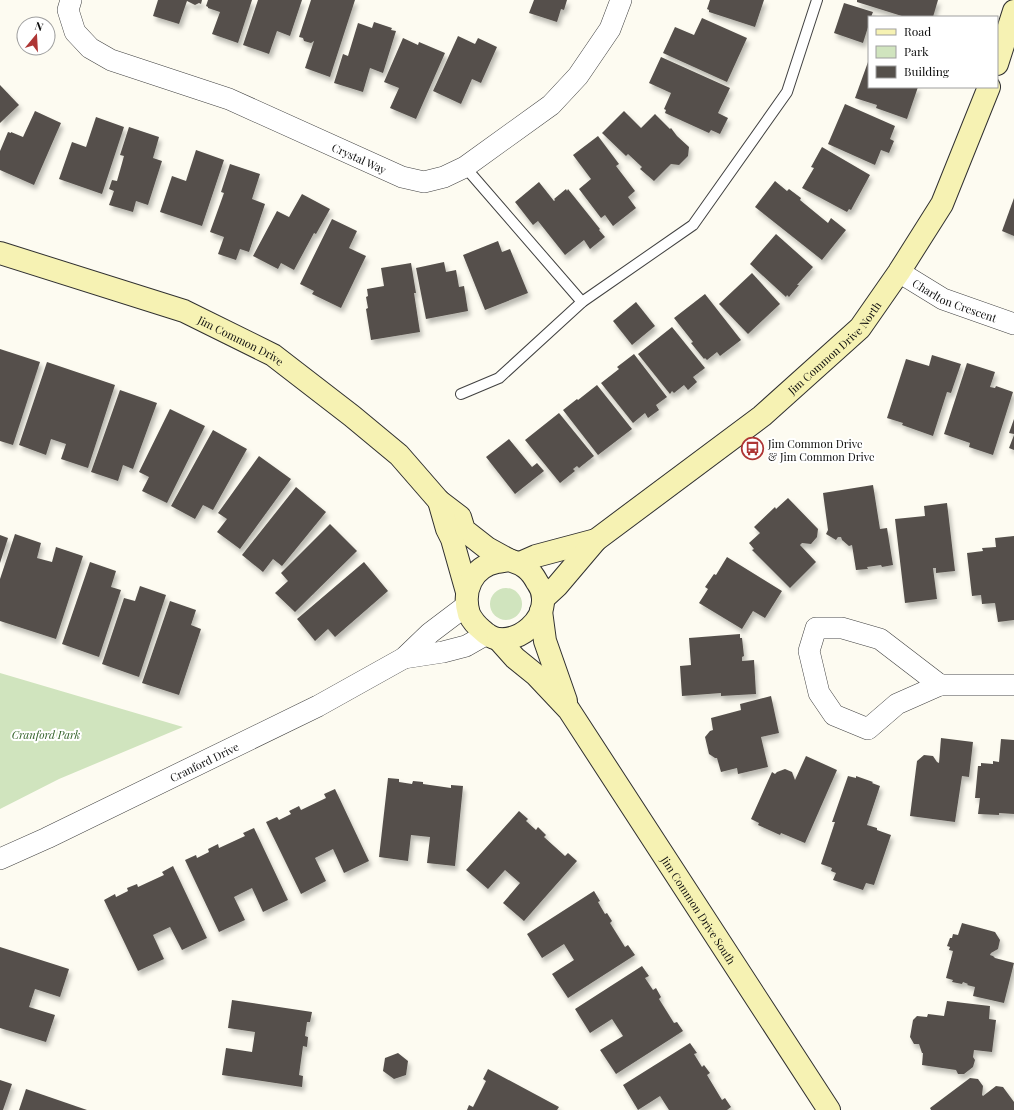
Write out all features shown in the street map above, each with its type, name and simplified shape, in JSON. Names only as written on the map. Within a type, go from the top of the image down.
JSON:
[{"type":"street","name":"Crystal Way","points":[[71,0],[68,10],[75,32],[90,48],[111,60],[229,99],[402,177],[424,182],[444,177],[465,167],[551,104],[578,76],[610,29],[621,0]]},
{"type":"street","points":[[998,61],[1014,11]]},
{"type":"street","name":"Jim Common Drive North","points":[[542,605],[596,540],[762,416],[860,328],[899,272],[942,204],[989,88]]},
{"type":"street","name":"Jim Common Drive","points":[[0,253],[184,311],[273,355],[352,416],[399,455],[439,501],[460,517],[464,530],[487,548],[515,562]]},
{"type":"street","name":"Charlton Crescent","points":[[899,272],[943,299],[1014,324]]},
{"type":"street","name":"Jim Common Drive","points":[[439,501],[447,529],[452,538],[467,599]]},
{"type":"street","name":"Jim Common Drive North","points":[[515,562],[596,540]]},
{"type":"street","points":[[496,562],[515,562],[532,572],[540,586],[542,605],[536,622],[527,630],[510,638],[492,636],[477,626],[470,616],[467,599],[471,581],[485,566],[496,562]]},
{"type":"street","name":"Cranford Drive","points":[[0,859],[318,706],[404,658],[467,599]]},
{"type":"street","name":"Jim Common Drive South","points":[[542,605],[545,641],[569,710]]},
{"type":"street","points":[[940,685],[880,639],[842,628],[816,628],[809,651],[819,693],[834,715],[868,729],[897,704],[940,685],[1014,685]]},
{"type":"street","name":"Cranford Drive","points":[[404,658],[443,652],[466,646],[492,636]]},
{"type":"street","name":"Jim Common Drive South","points":[[492,636],[515,658],[536,675],[569,710],[829,1110]]},
{"type":"lane","points":[[461,394],[499,378],[582,302],[693,225],[787,92],[817,0]]},
{"type":"lane","points":[[465,167],[582,302]]},
{"type":"green space","points":[[506,588],[512,589],[519,595],[522,604],[521,610],[515,617],[506,620],[500,619],[493,613],[490,604],[491,598],[497,591]]},
{"type":"green space","name":"Cranford Park","points":[[0,673],[183,727],[59,779],[0,809]]},
{"type":"building","points":[[158,0],[202,0],[201,4],[199,3],[195,5],[187,1],[179,24],[153,16]]},
{"type":"building","points":[[208,0],[252,0],[238,43],[212,34],[220,12],[206,6]]},
{"type":"building","points":[[258,0],[302,0],[290,36],[277,31],[269,54],[243,45]]},
{"type":"building","points":[[311,0],[355,0],[330,77],[305,68],[314,41],[311,43],[304,41],[303,38],[299,37]]},
{"type":"building","points":[[534,0],[567,0],[564,10],[561,9],[557,22],[529,13]]},
{"type":"building","points":[[710,0],[764,0],[755,27],[709,12],[707,9]]},
{"type":"building","points":[[857,0],[938,0],[933,16],[902,16],[857,2]]},
{"type":"building","points":[[844,3],[873,12],[871,16],[868,16],[868,27],[863,43],[834,33]]},
{"type":"building","points":[[702,18],[747,38],[727,82],[663,53],[675,27],[694,35]]},
{"type":"building","points":[[374,22],[392,28],[391,30],[396,31],[383,73],[370,68],[363,92],[334,83],[343,54],[348,56],[358,23],[372,28]]},
{"type":"building","points":[[458,36],[475,44],[478,38],[497,47],[481,83],[472,79],[461,104],[433,91]]},
{"type":"building","points":[[403,38],[418,45],[419,42],[445,53],[416,119],[390,108],[399,88],[384,82]]},
{"type":"building","points":[[661,57],[730,88],[718,113],[728,118],[720,134],[711,130],[709,133],[665,113],[666,110],[664,109],[671,93],[649,83]]},
{"type":"building","points":[[868,62],[868,88],[918,88],[907,119],[876,108],[877,105],[855,98]]},
{"type":"building","points":[[0,85],[19,105],[0,123]]},
{"type":"building","points":[[845,104],[895,126],[890,139],[894,141],[889,153],[881,150],[875,165],[828,144]]},
{"type":"building","points":[[35,111],[61,123],[34,185],[0,170],[0,151],[8,132],[23,137]]},
{"type":"building","points":[[624,111],[641,128],[655,114],[689,147],[688,156],[679,165],[671,164],[654,181],[640,169],[642,167],[628,154],[626,156],[602,133]]},
{"type":"building","points":[[96,117],[124,127],[102,194],[59,179],[72,142],[86,147]]},
{"type":"building","points":[[129,127],[159,137],[153,158],[162,161],[148,205],[136,201],[133,212],[109,205],[114,191],[109,189],[112,180],[117,181],[124,156],[120,155]]},
{"type":"building","points":[[598,136],[619,164],[616,166],[635,191],[628,197],[636,208],[613,226],[605,215],[601,218],[579,189],[591,179],[573,155]]},
{"type":"building","points":[[822,147],[870,175],[851,210],[849,209],[847,212],[802,188],[814,168],[811,167]]},
{"type":"building","points":[[196,150],[224,160],[202,226],[160,212],[172,176],[186,181]]},
{"type":"building","points":[[230,164],[260,174],[252,199],[265,204],[249,252],[240,249],[236,260],[218,254],[224,237],[210,232],[224,193],[221,192]]},
{"type":"building","points":[[775,181],[787,191],[789,189],[801,198],[800,200],[828,223],[831,218],[846,230],[822,260],[755,207]]},
{"type":"building","points":[[539,182],[554,201],[554,199],[568,189],[605,237],[590,249],[584,240],[565,255],[538,221],[533,225],[515,202]]},
{"type":"building","points":[[302,194],[330,209],[316,234],[314,233],[294,270],[281,263],[278,269],[253,256],[277,211],[289,217]]},
{"type":"building","points":[[1014,198],[1014,236],[1002,231]]},
{"type":"building","points":[[332,219],[357,231],[349,248],[366,256],[341,308],[312,294],[314,291],[300,284]]},
{"type":"building","points":[[776,234],[813,267],[797,285],[799,285],[789,297],[787,295],[786,297],[750,264]]},
{"type":"building","points":[[498,241],[502,252],[510,249],[528,293],[485,310],[463,255]]},
{"type":"building","points":[[444,262],[446,272],[456,270],[459,287],[464,286],[468,311],[426,319],[416,268]]},
{"type":"building","points":[[411,263],[420,332],[371,340],[366,309],[368,308],[366,297],[368,296],[367,289],[384,286],[381,268]]},
{"type":"building","points":[[752,273],[780,304],[748,334],[719,304]]},
{"type":"building","points":[[705,294],[741,340],[720,356],[717,352],[707,360],[705,358],[704,359],[691,343],[693,342],[674,318]]},
{"type":"building","points":[[636,302],[655,326],[632,345],[613,321]]},
{"type":"building","points":[[672,327],[705,368],[693,377],[697,382],[688,390],[684,385],[674,393],[672,391],[670,394],[638,354]]},
{"type":"building","points":[[0,349],[40,362],[13,445],[0,441]]},
{"type":"building","points":[[634,354],[667,397],[656,405],[659,410],[648,418],[645,413],[633,423],[601,383],[619,369],[617,367]]},
{"type":"building","points":[[932,355],[961,364],[951,393],[947,392],[933,436],[887,418],[906,359],[929,366]]},
{"type":"building","points":[[47,362],[115,385],[88,468],[61,459],[66,444],[51,439],[46,455],[19,445]]},
{"type":"building","points":[[967,363],[995,372],[990,387],[995,388],[996,386],[1013,392],[993,455],[969,447],[970,443],[944,434]]},
{"type":"building","points":[[597,385],[632,429],[598,455],[563,410]]},
{"type":"building","points":[[120,390],[157,403],[133,469],[123,465],[118,481],[91,472]]},
{"type":"building","points":[[170,409],[205,426],[167,503],[142,491],[149,477],[139,472]]},
{"type":"building","points":[[559,413],[594,456],[579,468],[577,466],[573,469],[575,471],[560,483],[525,440]]},
{"type":"building","points":[[1014,419],[1014,434],[1009,433]]},
{"type":"building","points":[[213,430],[247,449],[213,510],[203,505],[195,519],[171,506]]},
{"type":"building","points":[[1014,435],[1014,450],[1009,448]]},
{"type":"building","points":[[509,439],[532,467],[537,463],[544,471],[515,494],[486,457]]},
{"type":"building","points":[[259,456],[291,479],[240,549],[217,532],[227,519],[218,513]]},
{"type":"building","points":[[873,485],[880,529],[887,528],[893,565],[882,567],[881,565],[867,567],[868,569],[856,570],[852,545],[849,546],[842,540],[841,537],[838,537],[836,540],[826,534],[828,530],[823,493]]},
{"type":"building","points":[[296,487],[326,512],[282,566],[273,559],[263,572],[242,555]]},
{"type":"building","points":[[788,498],[818,529],[817,537],[811,544],[802,543],[800,545],[816,562],[790,588],[752,550],[754,549],[749,543],[760,533],[754,527],[775,507],[776,509]]},
{"type":"building","points":[[947,503],[955,571],[936,573],[936,568],[933,568],[937,599],[905,603],[895,519],[925,516],[924,506]]},
{"type":"building","points":[[330,524],[357,551],[295,612],[275,593],[288,581],[281,573]]},
{"type":"building","points":[[15,534],[41,543],[37,558],[52,562],[56,547],[83,556],[56,639],[0,621],[0,579]]},
{"type":"building","points":[[0,535],[8,538],[0,563]]},
{"type":"building","points":[[1014,536],[1014,620],[998,622],[995,603],[982,604],[981,595],[972,596],[967,553],[983,551],[982,548],[996,547],[995,538]]},
{"type":"building","points":[[727,557],[782,591],[765,618],[753,611],[742,629],[699,603],[708,589],[705,587],[714,574],[716,575]]},
{"type":"building","points":[[90,562],[116,571],[111,587],[121,590],[99,657],[62,644]]},
{"type":"building","points":[[364,562],[388,591],[335,637],[328,629],[315,641],[297,619]]},
{"type":"building","points":[[140,586],[166,595],[139,677],[102,664],[124,598],[135,601]]},
{"type":"building","points":[[170,601],[196,610],[191,625],[201,629],[179,695],[142,683]]},
{"type":"building","points":[[740,634],[740,638],[742,638],[744,656],[742,657],[742,661],[754,660],[756,694],[721,696],[721,693],[682,696],[680,666],[691,665],[689,638]]},
{"type":"building","points":[[771,696],[779,733],[761,737],[768,767],[738,774],[737,768],[721,772],[717,758],[709,754],[705,737],[710,731],[713,730],[711,718],[741,710],[740,704]]},
{"type":"building","points":[[941,738],[973,742],[969,777],[962,776],[955,822],[910,816],[917,761],[924,755],[933,756],[939,763]]},
{"type":"building","points":[[1001,739],[1014,740],[1014,814],[978,814],[980,798],[975,798],[978,766],[981,766],[981,763],[993,764],[993,761],[999,762]]},
{"type":"building","points":[[806,756],[837,770],[805,843],[781,833],[780,835],[758,825],[759,823],[751,819],[772,772],[775,774],[785,769],[792,772],[795,780]]},
{"type":"building","points":[[848,776],[856,778],[856,776],[880,786],[867,825],[891,835],[874,885],[866,883],[863,890],[833,880],[836,873],[831,871],[832,868],[821,864],[835,822],[832,822]]},
{"type":"building","points":[[388,778],[399,779],[399,782],[412,784],[413,781],[451,788],[451,785],[463,786],[455,866],[427,863],[430,837],[411,835],[408,861],[379,857]]},
{"type":"building","points":[[335,789],[369,861],[344,873],[333,849],[315,858],[326,881],[301,894],[266,822],[277,817],[279,820],[291,814],[289,811],[299,806],[301,810],[326,798],[324,794]]},
{"type":"building","points":[[519,811],[528,819],[526,821],[536,830],[538,827],[546,835],[544,837],[565,856],[568,853],[577,861],[524,921],[503,903],[520,883],[505,870],[488,889],[466,870]]},
{"type":"building","points":[[254,828],[288,900],[263,912],[252,888],[234,897],[245,920],[219,932],[185,860],[196,855],[197,858],[209,852],[208,849],[218,844],[219,848],[245,836],[243,833]]},
{"type":"building","points":[[173,866],[207,938],[182,950],[170,927],[153,935],[164,959],[138,971],[104,900],[115,894],[116,897],[128,891],[127,888],[137,884],[138,887],[164,875],[162,872]]},
{"type":"building","points":[[594,891],[600,901],[598,902],[605,914],[607,913],[612,921],[610,923],[625,947],[628,945],[635,955],[568,998],[552,974],[574,960],[564,944],[542,958],[527,934]]},
{"type":"building","points":[[962,923],[995,932],[1000,940],[998,949],[990,955],[995,958],[1014,963],[1004,1003],[973,996],[975,987],[967,985],[968,984],[963,982],[962,984],[952,982],[953,980],[946,978],[953,951],[949,950],[950,947],[947,946],[953,934],[958,935]]},
{"type":"building","points":[[0,947],[69,969],[60,997],[35,989],[29,1007],[55,1015],[46,1042],[0,1028]]},
{"type":"building","points":[[642,966],[649,976],[645,978],[653,990],[656,988],[661,997],[659,999],[674,1023],[677,1022],[683,1031],[616,1074],[600,1050],[623,1036],[612,1019],[590,1033],[575,1009]]},
{"type":"building","points":[[232,1000],[312,1012],[310,1022],[307,1022],[305,1036],[308,1037],[307,1047],[303,1046],[299,1075],[303,1076],[302,1087],[222,1075],[226,1048],[252,1052],[255,1032],[228,1028]]},
{"type":"building","points":[[947,1001],[990,1006],[989,1019],[996,1020],[992,1052],[974,1050],[973,1057],[975,1060],[973,1067],[964,1074],[958,1074],[956,1070],[922,1065],[923,1053],[919,1044],[914,1044],[910,1037],[913,1020],[917,1016],[927,1017],[928,1014],[944,1016]]},
{"type":"building","points":[[690,1043],[697,1053],[694,1054],[702,1067],[704,1065],[710,1073],[707,1075],[722,1100],[725,1098],[731,1107],[727,1110],[669,1110],[660,1096],[638,1110],[623,1085]]},
{"type":"building","points":[[398,1053],[408,1061],[406,1075],[394,1079],[383,1071],[385,1058]]},
{"type":"building","points":[[488,1069],[559,1107],[557,1110],[467,1110],[469,1105],[473,1107],[486,1081],[483,1079]]},
{"type":"building","points":[[970,1078],[978,1079],[983,1086],[983,1096],[996,1086],[1003,1087],[1014,1102],[1014,1110],[931,1110],[930,1108]]},
{"type":"building","points":[[0,1080],[12,1084],[3,1110],[0,1110]]},
{"type":"building","points":[[26,1089],[87,1110],[19,1110]]},
{"type":"place","name":"Jim Common Drive & Jim Common Drive","points":[[753,449]]}]
